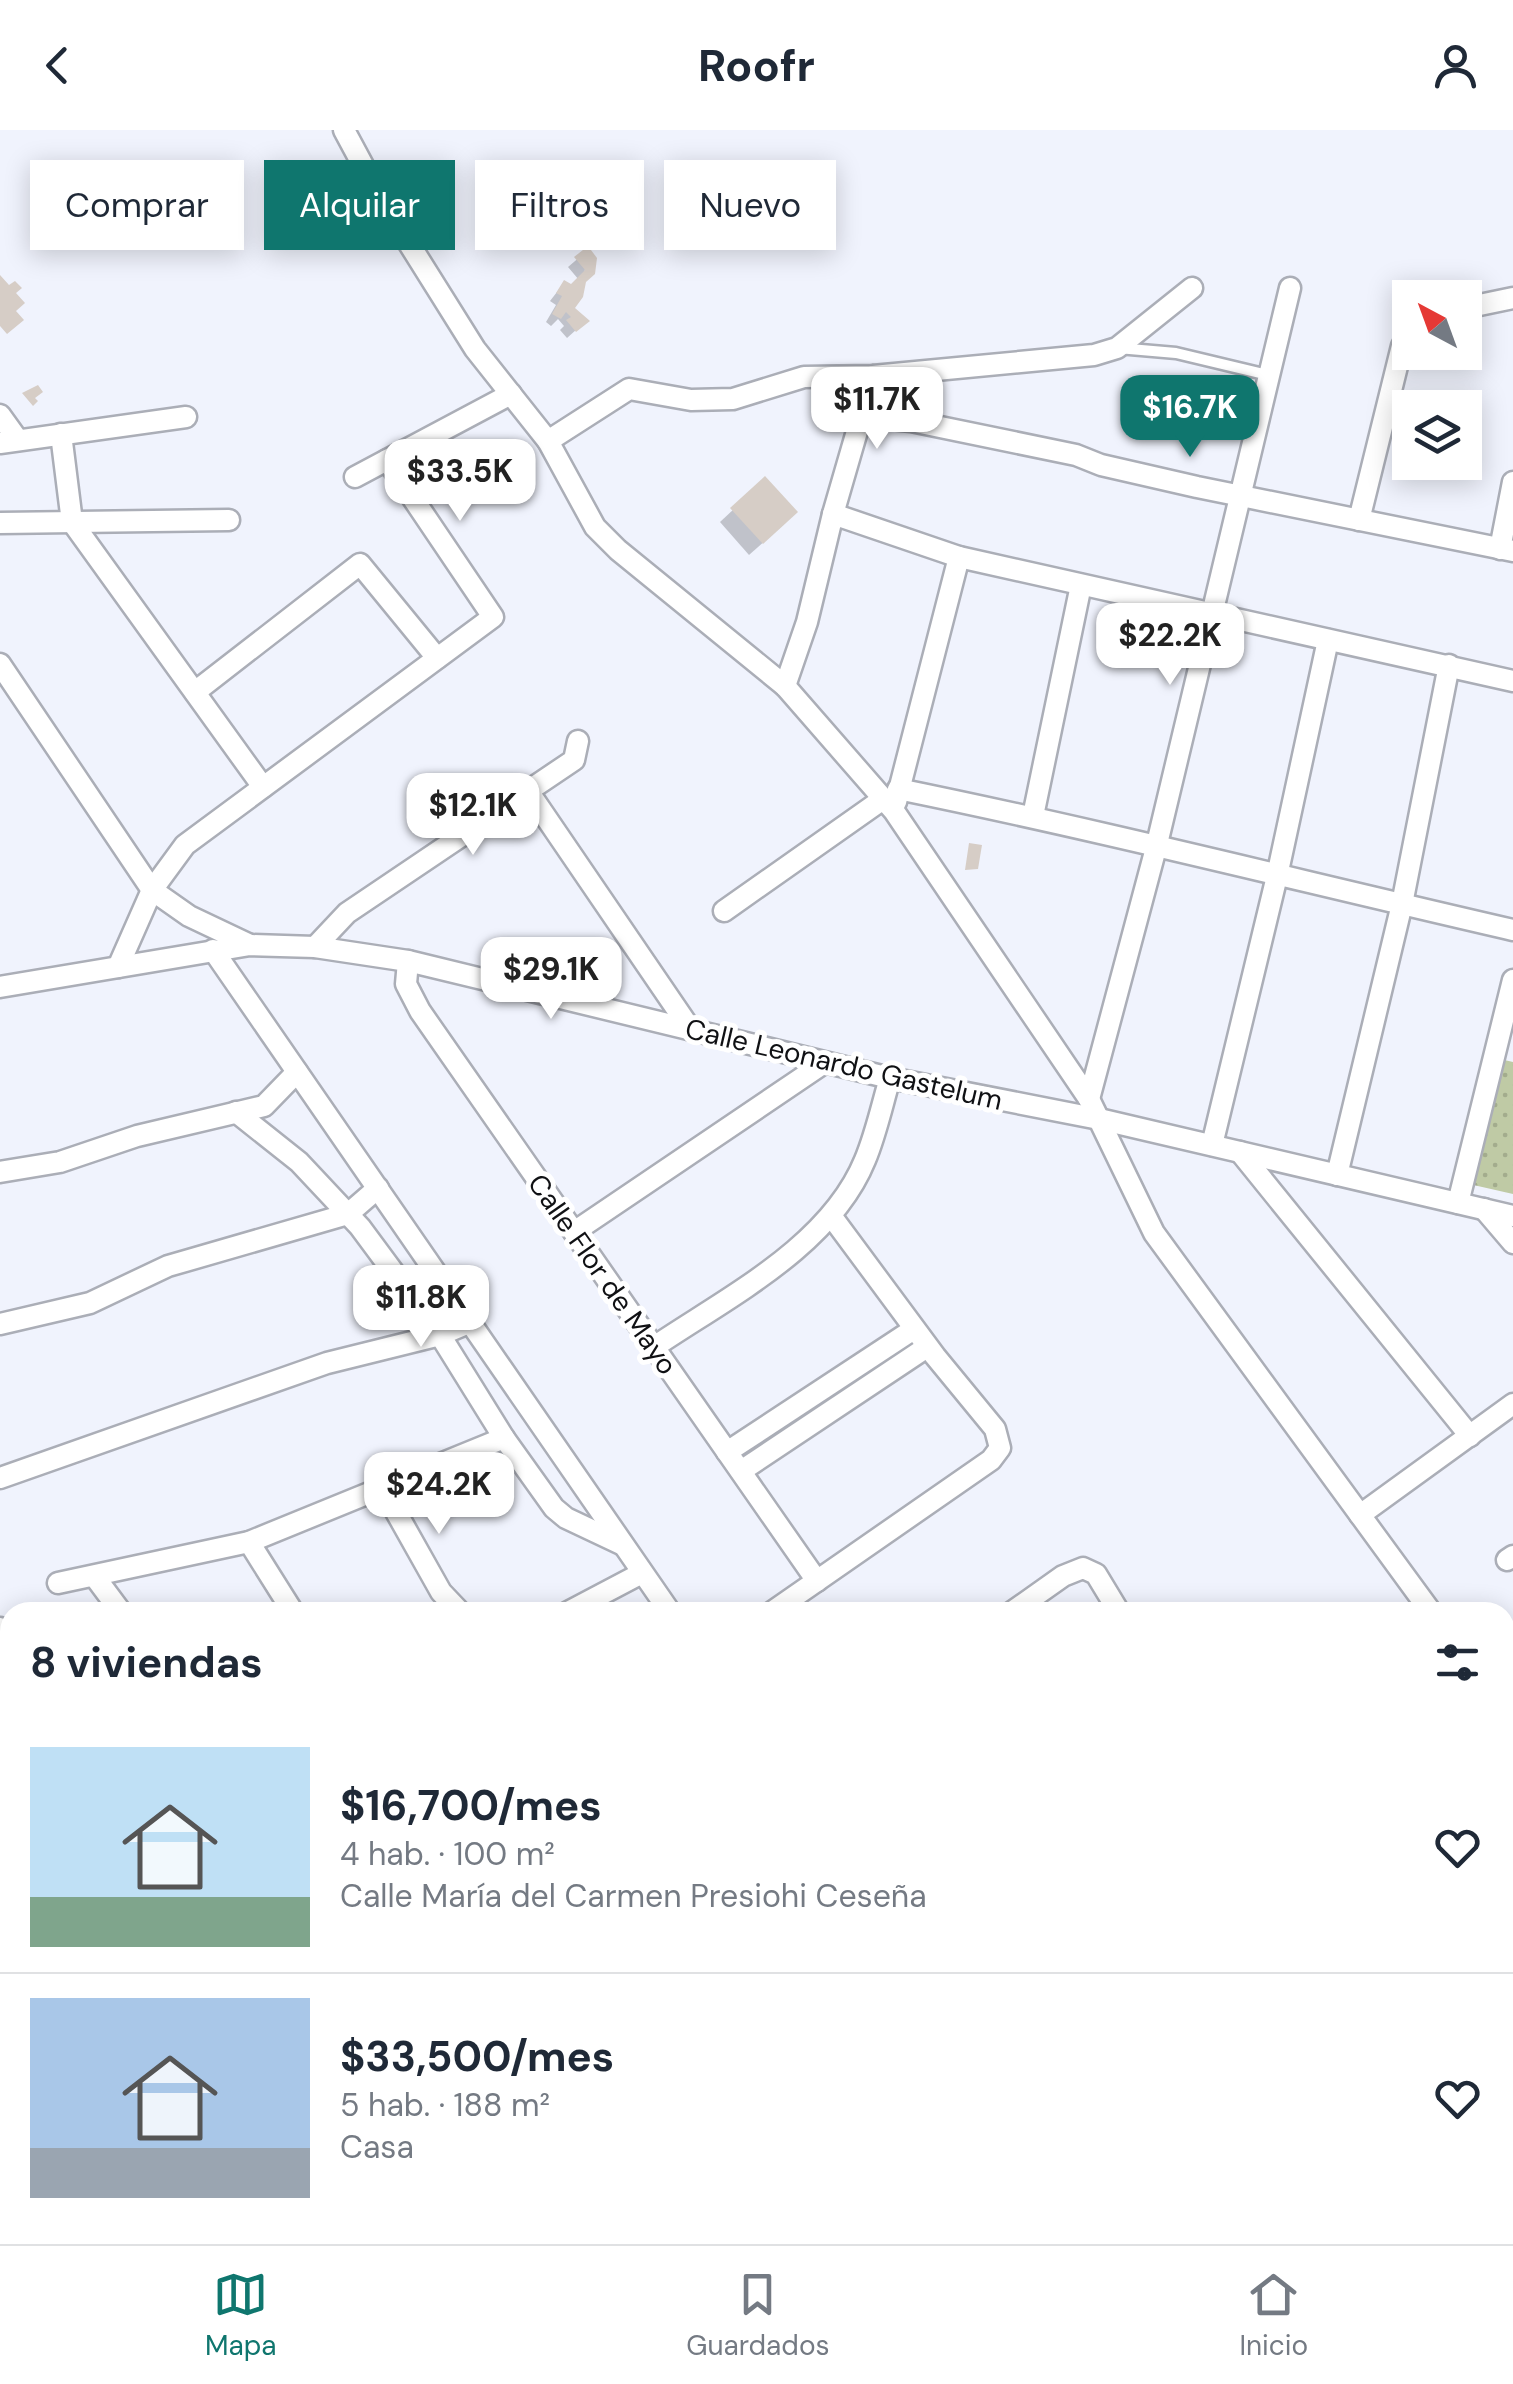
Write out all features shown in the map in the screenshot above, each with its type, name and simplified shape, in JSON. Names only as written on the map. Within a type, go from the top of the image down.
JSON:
[{"type":"street","points":[[344,130],[475,349],[548,441],[595,527],[785,686],[891,800],[1089,1098],[1154,1233],[1424,1602]]},
{"type":"street","points":[[548,441],[630,389],[691,400],[733,398],[804,377],[873,376],[1094,355],[1117,348],[1192,288]]},
{"type":"street","points":[[1089,1098],[1156,848],[1290,288]]},
{"type":"street","points":[[1482,304],[1513,298]]},
{"type":"street","points":[[1359,520],[1396,370]]},
{"type":"street","points":[[785,686],[807,622],[873,376]]},
{"type":"street","points":[[354,477],[511,394]]},
{"type":"street","points":[[0,415],[9,442],[186,417]]},
{"type":"street","points":[[861,416],[911,421],[1242,496],[1506,550],[1513,482]]},
{"type":"street","points":[[61,434],[72,522],[263,787]]},
{"type":"street","points":[[118,967],[152,890],[186,845],[492,616],[387,460]]},
{"type":"street","points":[[834,514],[959,557],[1513,681]]},
{"type":"street","points":[[0,523],[229,520]]},
{"type":"street","points":[[891,800],[959,557]]},
{"type":"street","points":[[195,692],[360,564],[437,658]]},
{"type":"street","points":[[1033,816],[1081,584]]},
{"type":"street","points":[[1212,1145],[1328,640]]},
{"type":"street","points":[[0,664],[152,890],[188,916],[250,945]]},
{"type":"street","points":[[1337,1175],[1402,904],[1449,666]]},
{"type":"street","points":[[315,948],[347,913],[574,760],[578,741]]},
{"type":"street","points":[[528,791],[692,1030]]},
{"type":"street","points":[[724,910],[891,800],[1033,816],[1513,930]]},
{"type":"street","name":"Calle Leonardo Gastelum","points":[[2,983],[250,945],[315,948],[408,961],[890,1078],[1099,1119],[1513,1216]]},
{"type":"street","points":[[213,950],[663,1602]]},
{"type":"street","name":"Calle Flor de Mayo","points":[[408,961],[406,984],[420,1011],[817,1581]]},
{"type":"street","points":[[1458,1203],[1504,1054],[1513,980]]},
{"type":"street","points":[[574,1232],[824,1062]]},
{"type":"street","points":[[0,1172],[60,1162],[136,1136],[264,1106],[298,1072]]},
{"type":"street","points":[[654,1347],[790,1254],[832,1217],[865,1162],[890,1078]]},
{"type":"street","points":[[236,1112],[299,1162],[348,1214],[440,1335],[504,1438],[554,1508],[566,1518],[624,1545]]},
{"type":"street","points":[[1240,1152],[1470,1436]]},
{"type":"street","points":[[0,1324],[90,1304],[168,1266],[348,1214],[378,1188]]},
{"type":"street","points":[[1484,1210],[1513,1243]]},
{"type":"street","points":[[787,1602],[991,1460],[1000,1448],[995,1429],[914,1329],[832,1217]]},
{"type":"street","points":[[0,1478],[327,1363],[440,1335],[470,1322]]},
{"type":"street","points":[[727,1452],[914,1329]]},
{"type":"street","points":[[741,1471],[928,1347]]},
{"type":"street","points":[[1360,1515],[1513,1404]]},
{"type":"street","points":[[58,1583],[249,1542],[504,1438]]},
{"type":"street","points":[[382,1486],[441,1592],[450,1602]]},
{"type":"street","points":[[249,1542],[286,1602]]},
{"type":"street","points":[[1026,1602],[1063,1576],[1083,1568],[1096,1574],[1113,1602]]},
{"type":"street","points":[[587,1602],[642,1573]]},
{"type":"street","points":[[95,1577],[114,1602]]},
{"type":"street","points":[[0,2084],[0,2096]]},
{"type":"lane","points":[[1117,348],[1176,353],[1270,376]]},
{"type":"green space","points":[[1500,1059],[1513,1062],[1513,1194],[1469,1184]]},
{"type":"building","points":[[583,250],[591,250],[597,258],[595,274],[586,282],[583,297],[575,308],[590,321],[576,332],[566,320],[571,317],[566,312],[561,319],[552,314],[562,296],[556,293],[564,280],[571,284],[585,270],[574,257]]},
{"type":"building","points":[[0,275],[9,285],[15,281],[22,288],[16,293],[25,303],[16,311],[24,320],[7,334],[0,326]]},
{"type":"building","points":[[38,385],[43,392],[35,398],[38,401],[33,406],[22,393]]},
{"type":"building","points":[[765,476],[798,512],[763,544],[730,508]]},
{"type":"building","points":[[969,843],[982,845],[978,869],[965,870]]}]
